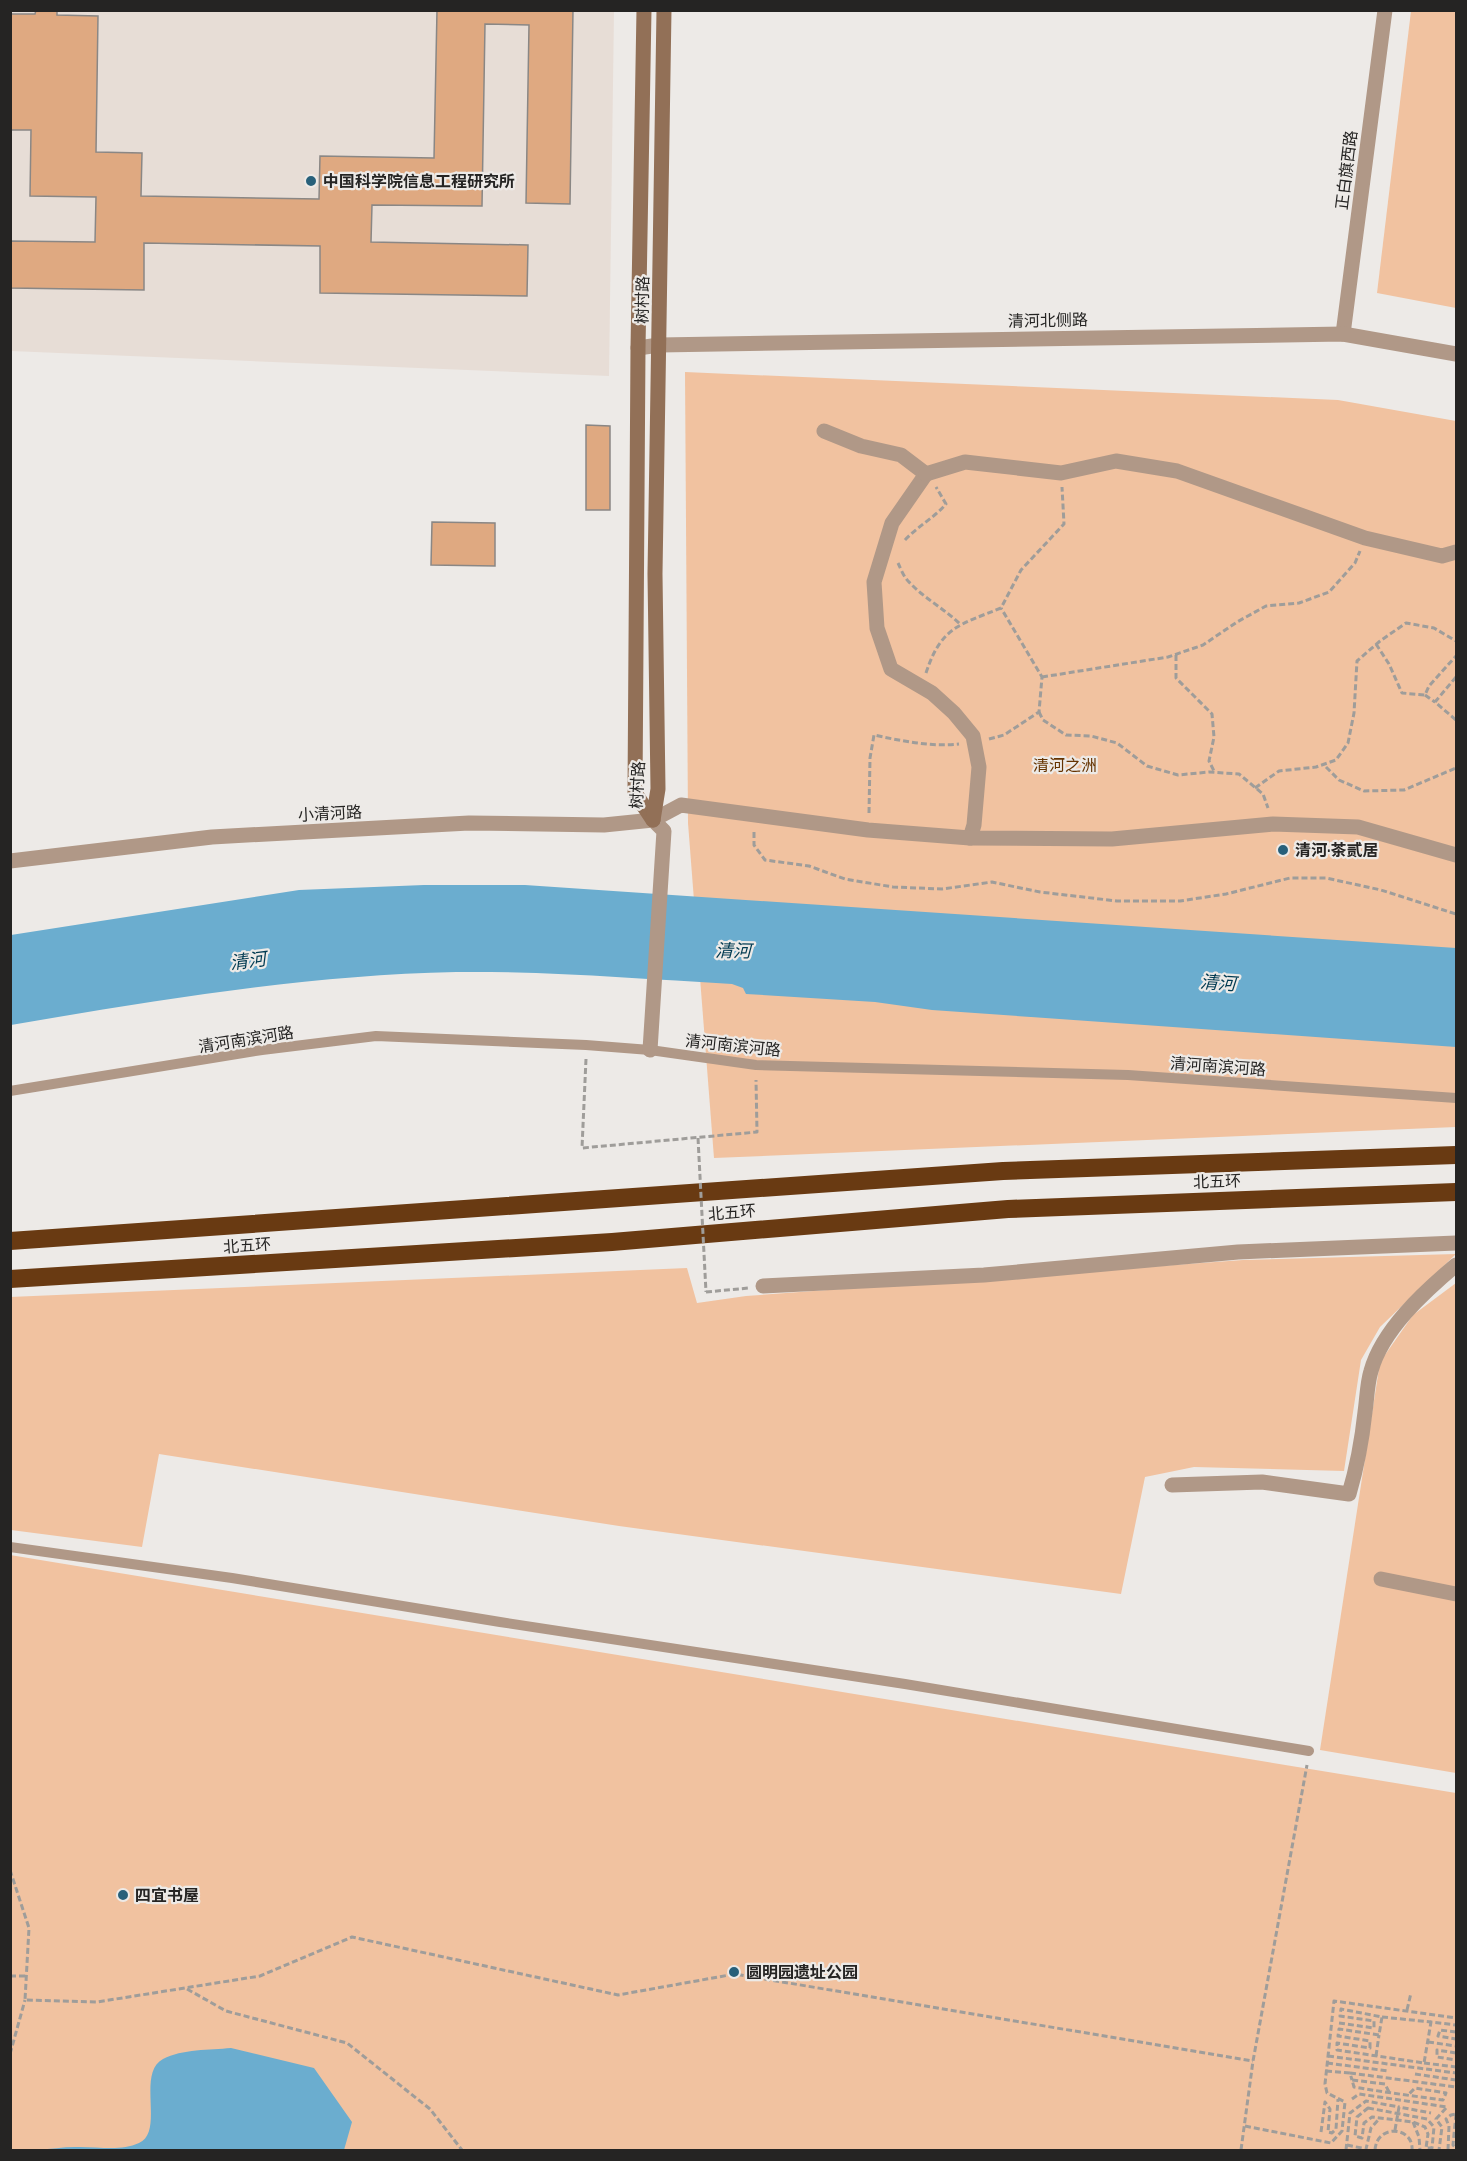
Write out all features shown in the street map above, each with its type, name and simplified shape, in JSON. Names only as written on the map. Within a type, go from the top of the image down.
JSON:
[{"type":"highway","name":"北五环","points":[[10,1241],[1003,1172],[1456,1155]]},
{"type":"highway","name":"北五环","points":[[10,1279],[612,1242],[1008,1209],[1456,1192]]},
{"type":"main road","name":"树村路","points":[[644,10],[638,348],[635,793],[653,820]]},
{"type":"main road","name":"树村路","points":[[653,820],[658,789],[656,574],[664,10]]},
{"type":"street","name":"正白旗西路","points":[[1342,334],[1385,10]]},
{"type":"street","name":"清河北侧路","points":[[638,348],[659,345],[1342,334],[1456,354]]},
{"type":"street","points":[[824,431],[861,446],[901,455],[926,474]]},
{"type":"street","points":[[970,838],[974,825],[979,767],[973,736],[954,713],[932,693],[891,669],[877,628],[874,582],[892,523],[926,474],[964,462],[1061,473],[1116,461],[1177,471],[1365,538],[1442,556],[1456,552]]},
{"type":"street","points":[[650,1050],[664,831],[653,820],[681,805],[868,830],[970,838],[1112,839],[1273,824],[1358,827],[1456,855]]},
{"type":"street","name":"小清河路","points":[[10,861],[212,837],[469,823],[604,825],[653,820]]},
{"type":"street","points":[[763,1286],[984,1275],[1238,1252],[1456,1244]]},
{"type":"street","points":[[1172,1485],[1262,1482],[1349,1494],[1355,1473],[1370,1373],[1376,1354],[1399,1321],[1433,1284],[1456,1265]]},
{"type":"street","points":[[1381,1579],[1456,1594]]},
{"type":"lane","name":"清河南滨河路","points":[[10,1091],[262,1050],[376,1036],[586,1045],[650,1050],[756,1065],[1128,1075],[1456,1098]]},
{"type":"lane","points":[[10,1547],[232,1578],[905,1684],[1309,1751]]},
{"type":"path","points":[[922,687],[933,653],[943,636],[961,625],[1001,608],[1021,570],[1064,524],[1061,473]]},
{"type":"path","points":[[904,541],[918,526],[938,513],[946,504],[926,474]]},
{"type":"path","points":[[1042,677],[1176,655],[1203,645],[1266,606],[1299,603],[1329,592],[1355,563],[1365,538]]},
{"type":"path","points":[[897,562],[908,581],[961,625]]},
{"type":"path","points":[[1255,788],[1279,771],[1316,767],[1336,760],[1348,743],[1354,713],[1357,661],[1376,644],[1406,623],[1434,628],[1456,641]]},
{"type":"path","points":[[1376,644],[1389,664],[1402,693],[1425,695],[1456,720]]},
{"type":"path","points":[[1176,655],[1176,678],[1212,714],[1214,737],[1209,761],[1215,772]]},
{"type":"path","points":[[1425,695],[1429,686],[1456,656]]},
{"type":"path","points":[[1435,702],[1456,677]]},
{"type":"path","points":[[1038,712],[1043,720],[1066,735],[1091,736],[1117,743],[1147,766],[1178,775],[1215,772],[1239,774],[1263,794],[1273,824]]},
{"type":"path","points":[[1326,767],[1339,780],[1364,791],[1404,790],[1456,768]]},
{"type":"path","points":[[755,815],[754,845],[765,860],[809,866],[845,879],[894,887],[942,889],[992,882],[1040,892],[1117,901],[1180,901],[1226,894],[1290,878],[1326,878],[1381,890],[1456,914]]},
{"type":"path","points":[[586,1045],[582,1148],[757,1132],[756,1065]]},
{"type":"path","points":[[698,1138],[706,1292],[763,1286]]},
{"type":"path","points":[[1241,2151],[1253,2061],[1309,1751]]},
{"type":"path","points":[[10,1870],[29,1928],[25,2000],[10,2054]]},
{"type":"path","points":[[25,2000],[97,2002],[260,1976],[352,1937],[618,1995],[735,1974],[1253,2061]]},
{"type":"path","points":[[10,1976],[26,1976]]},
{"type":"path","points":[[186,1988],[226,2011],[347,2043],[430,2109],[462,2151]]},
{"type":"path","points":[[1407,2010],[1411,1993]]},
{"type":"path","points":[[1245,2126],[1331,2143],[1342,2131],[1345,2102],[1327,2093],[1325,2084],[1334,2001],[1456,2018]]},
{"type":"path","points":[[1339,2023],[1374,2028],[1374,2021],[1340,2016],[1341,2009],[1456,2025]]},
{"type":"path","points":[[1376,2056],[1382,2016]]},
{"type":"path","points":[[1424,2063],[1431,2022]]},
{"type":"path","points":[[1338,2036],[1339,2029],[1379,2035]]},
{"type":"path","points":[[1456,2032],[1440,2030],[1438,2036],[1456,2038]]},
{"type":"path","points":[[1330,2036],[1370,2041],[1370,2049],[1337,2043],[1336,2050],[1456,2067]]},
{"type":"path","points":[[1428,2042],[1456,2046]]},
{"type":"path","points":[[1456,2053],[1437,2050],[1437,2057],[1456,2060]]},
{"type":"path","points":[[1328,2056],[1456,2073]]},
{"type":"path","points":[[1327,2063],[1388,2071]]},
{"type":"path","points":[[1326,2071],[1456,2087]]},
{"type":"path","points":[[1350,2073],[1354,2087],[1443,2100],[1449,2086]]},
{"type":"path","points":[[1415,2074],[1456,2080]]},
{"type":"path","points":[[1433,2084],[1434,2077]]},
{"type":"path","points":[[1352,2079],[1385,2084],[1389,2092]]},
{"type":"path","points":[[1408,2095],[1415,2088],[1446,2092]]},
{"type":"path","points":[[1352,2099],[1359,2094],[1447,2107],[1436,2119],[1442,2127],[1439,2151]]},
{"type":"path","points":[[1399,2094],[1399,2100]]},
{"type":"path","points":[[1321,2132],[1325,2102],[1330,2109],[1328,2132],[1332,2133],[1336,2129],[1338,2099]]},
{"type":"path","points":[[1346,2151],[1350,2112],[1366,2102],[1431,2112]]},
{"type":"path","points":[[1395,2130],[1399,2107]]},
{"type":"path","points":[[1368,2108],[1397,2114],[1427,2119],[1434,2127],[1432,2148],[1426,2148],[1428,2134],[1425,2127],[1413,2122],[1372,2117],[1364,2123],[1362,2138],[1355,2136],[1357,2117],[1368,2108]]},
{"type":"path","points":[[1448,2151],[1449,2126],[1446,2119],[1456,2114],[1453,2145],[1456,2148]]},
{"type":"path","points":[[1347,2145],[1366,2150],[1371,2128],[1379,2119]]},
{"type":"path","points":[[1413,2122],[1419,2137],[1420,2151]]},
{"type":"path","points":[[1375,2151],[1375,2143],[1383,2133],[1395,2130],[1406,2135],[1413,2146],[1412,2151]]},
{"type":"shaded area","name":"中国科学院信息工程研究所","points":[[11,11],[614,11],[609,376],[11,351]]},
{"type":"green space","points":[[1411,11],[1456,11],[1456,308],[1377,293]]},
{"type":"green space","name":"清河之洲","points":[[685,372],[1338,400],[1456,421],[1456,1127],[714,1158],[688,823]]},
{"type":"green space","points":[[1456,1254],[1380,1327],[1361,1360],[1344,1471],[1194,1467],[1145,1477],[1121,1594],[619,1526],[159,1454],[142,1547],[11,1530],[10,1297],[687,1268],[697,1303],[746,1296],[1243,1260]]},
{"type":"green space","points":[[1456,1283],[1456,1773],[1320,1750],[1380,1362],[1413,1315]]},
{"type":"green space","name":"圆明园遗址公园","points":[[10,1555],[1456,1793],[1456,2150],[11,2150]]},
{"type":"water","name":"清河","points":[[424,885],[525,885],[1456,948],[1456,1047],[932,1010],[875,1002],[746,994],[743,988],[732,984],[490,972],[400,974],[288,983],[176,998],[11,1025],[11,935],[299,890]]},
{"type":"water","points":[[231,2048],[314,2068],[352,2122],[344,2150],[38,2150],[70,2147],[116,2148],[139,2143],[146,2137],[150,2127],[150,2089],[155,2066],[163,2059],[179,2053]]},
{"type":"building","points":[[36,10],[57,10],[57,15],[98,16],[96,152],[142,153],[141,196],[319,199],[320,156],[434,158],[437,10],[573,10],[570,204],[526,203],[529,25],[485,24],[482,206],[372,205],[371,242],[528,245],[527,296],[320,293],[320,246],[144,243],[144,290],[10,288],[10,241],[95,242],[96,197],[30,196],[31,130],[10,130],[10,14],[35,14]]},
{"type":"building","points":[[586,425],[610,426],[610,510],[586,510]]},
{"type":"building","points":[[432,522],[495,523],[495,566],[431,565]]},
{"type":"place","name":"中国科学院信息工程研究所","points":[[311,181]]},
{"type":"place","name":"清河·茶贰居","points":[[1283,850]]},
{"type":"place","name":"四宜书屋","points":[[123,1895]]},
{"type":"place","name":"圆明园遗址公园","points":[[734,1972]]}]
